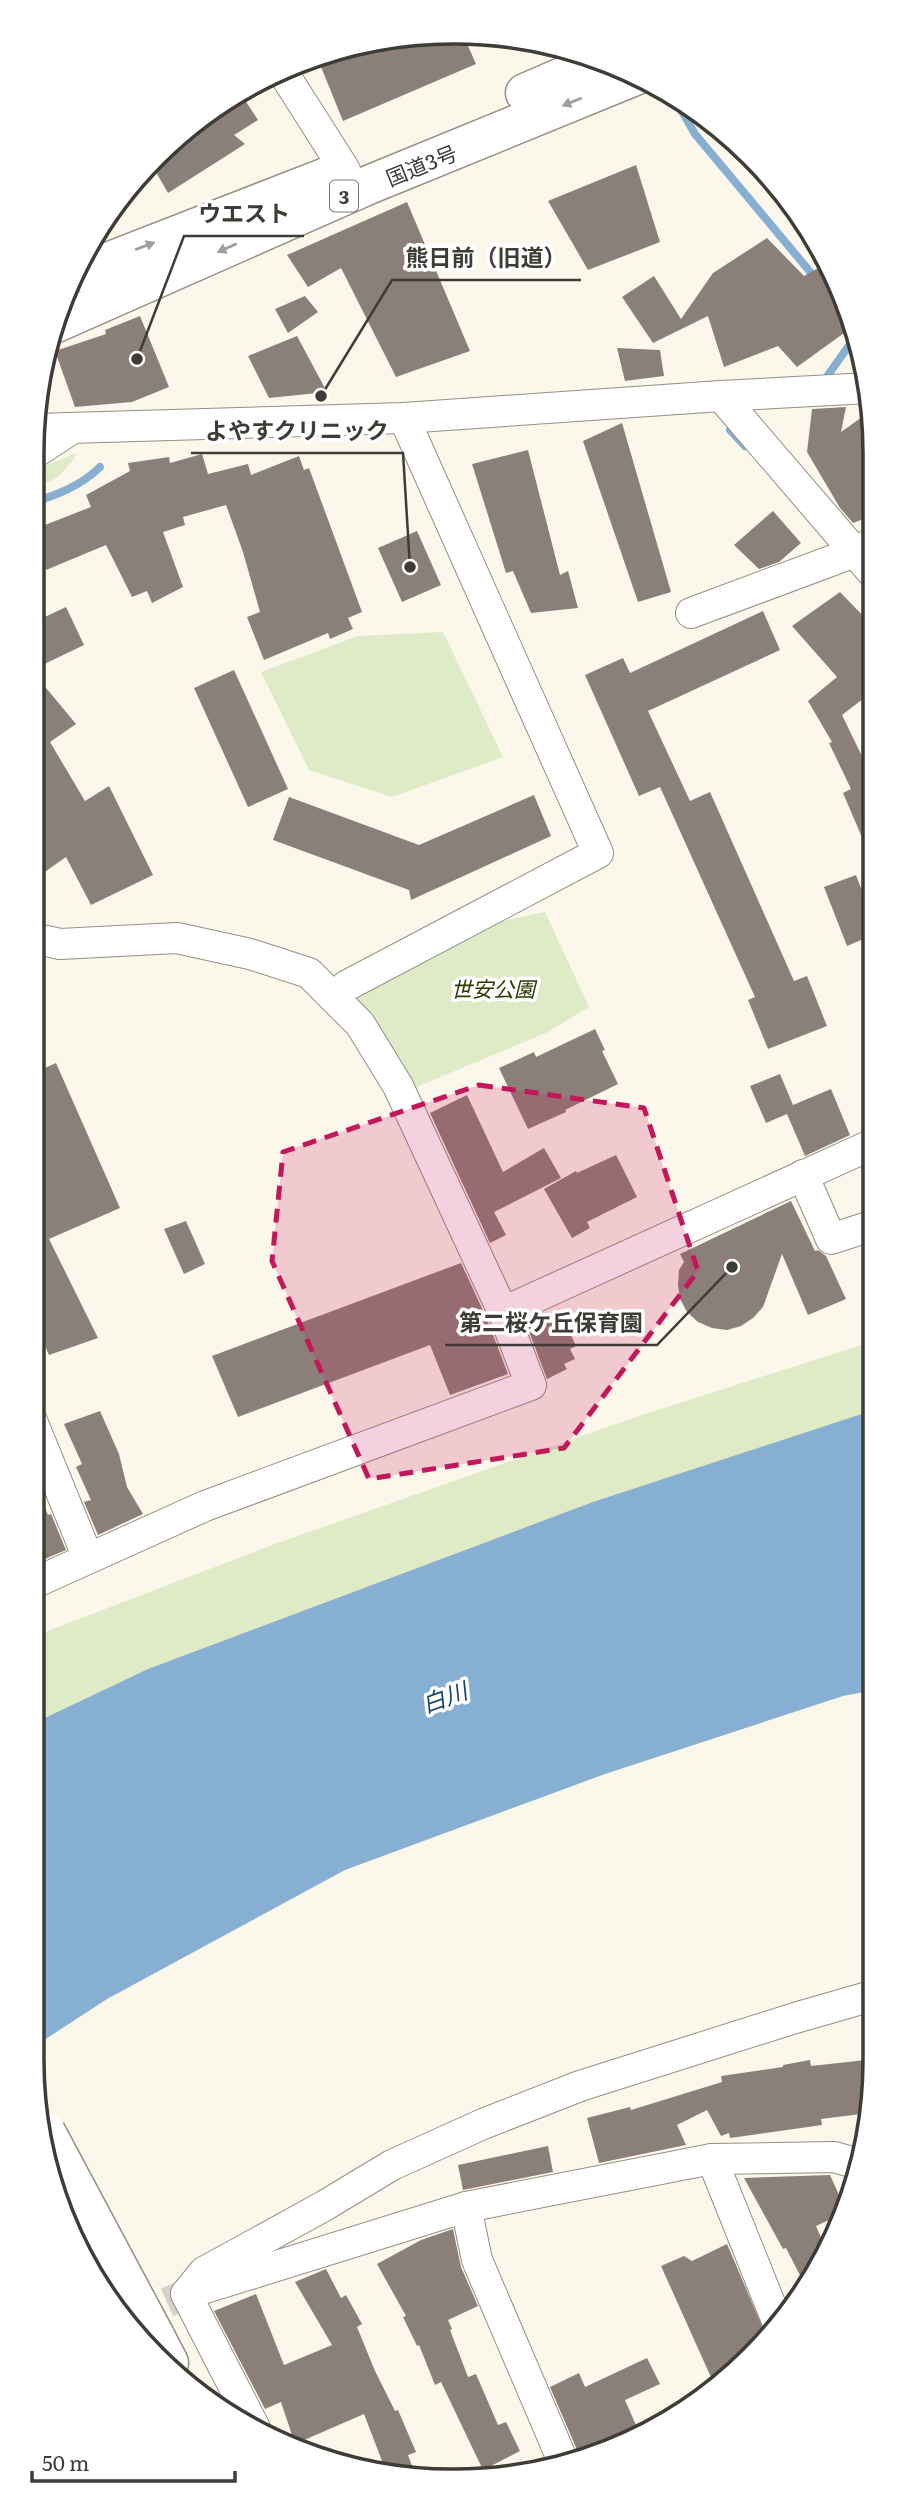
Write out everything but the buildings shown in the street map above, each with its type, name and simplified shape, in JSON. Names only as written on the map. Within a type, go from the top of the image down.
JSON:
[{"type":"main road","name":"国道3号","points":[[87,270],[345,170],[587,66]]},
{"type":"main road","name":"国道3号","points":[[66,318],[366,186],[623,81]]},
{"type":"main road","points":[[54,2146],[160,2345]]},
{"type":"street","points":[[287,79],[345,170]]},
{"type":"street","points":[[45,429],[404,418],[858,389]]},
{"type":"street","points":[[721,396],[863,551]]},
{"type":"street","points":[[335,999],[346,986],[598,853],[404,418]]},
{"type":"street","points":[[44,448],[70,430]]},
{"type":"street","points":[[691,613],[863,556]]},
{"type":"street","points":[[44,940],[60,944],[177,938],[250,954],[309,974],[360,1024],[398,1086],[503,1312],[531,1385],[205,1506],[44,1578]]},
{"type":"street","points":[[503,1312],[863,1148]]},
{"type":"street","points":[[803,1175],[831,1239],[863,1229]]},
{"type":"street","points":[[44,1450],[88,1558]]},
{"type":"street","points":[[186,2294],[204,2272],[392,2165],[483,2124],[580,2086],[863,1998]]},
{"type":"street","points":[[186,2294],[466,2207],[712,2160],[834,2157],[850,2162]]},
{"type":"street","points":[[712,2160],[774,2315]]},
{"type":"street","points":[[466,2207],[477,2260],[560,2455]]},
{"type":"street","points":[[186,2294],[247,2413]]},
{"type":"highlighted area","points":[[479,1085],[644,1108],[698,1271],[564,1448],[369,1479],[272,1261],[283,1152]]},
{"type":"green space","points":[[77,453],[64,471],[46,483],[44,466]]},
{"type":"green space","points":[[443,632],[503,757],[392,797],[309,770],[261,672],[358,636]]},
{"type":"green space","name":"世安公園","points":[[545,912],[589,1007],[548,1032],[402,1093],[352,1005],[357,987],[473,927]]},
{"type":"green space","points":[[863,1345],[863,1414],[148,1669],[44,1718],[44,1632],[275,1544],[639,1416]]},
{"type":"water","name":"白川","points":[[863,1414],[863,1692],[843,1696],[605,1774],[345,1870],[107,1999],[44,2040],[44,1718],[148,1669],[593,1502]]},
{"type":"waterway","points":[[684,115],[695,134],[817,280]]},
{"type":"waterway","points":[[828,375],[849,346]]},
{"type":"waterway","points":[[730,430],[745,446]]},
{"type":"waterway","points":[[44,499],[76,485],[100,467]]},
{"type":"tunnel","points":[[135,2317],[186,2294]]},
{"type":"place","name":"ウエスト","points":[[137,359]]},
{"type":"place","name":"熊日前（旧道）","points":[[321,396]]},
{"type":"place","name":"よやすクリニック","points":[[410,567]]},
{"type":"place","name":"第二桜ケ丘保育園","points":[[732,1267]]}]
